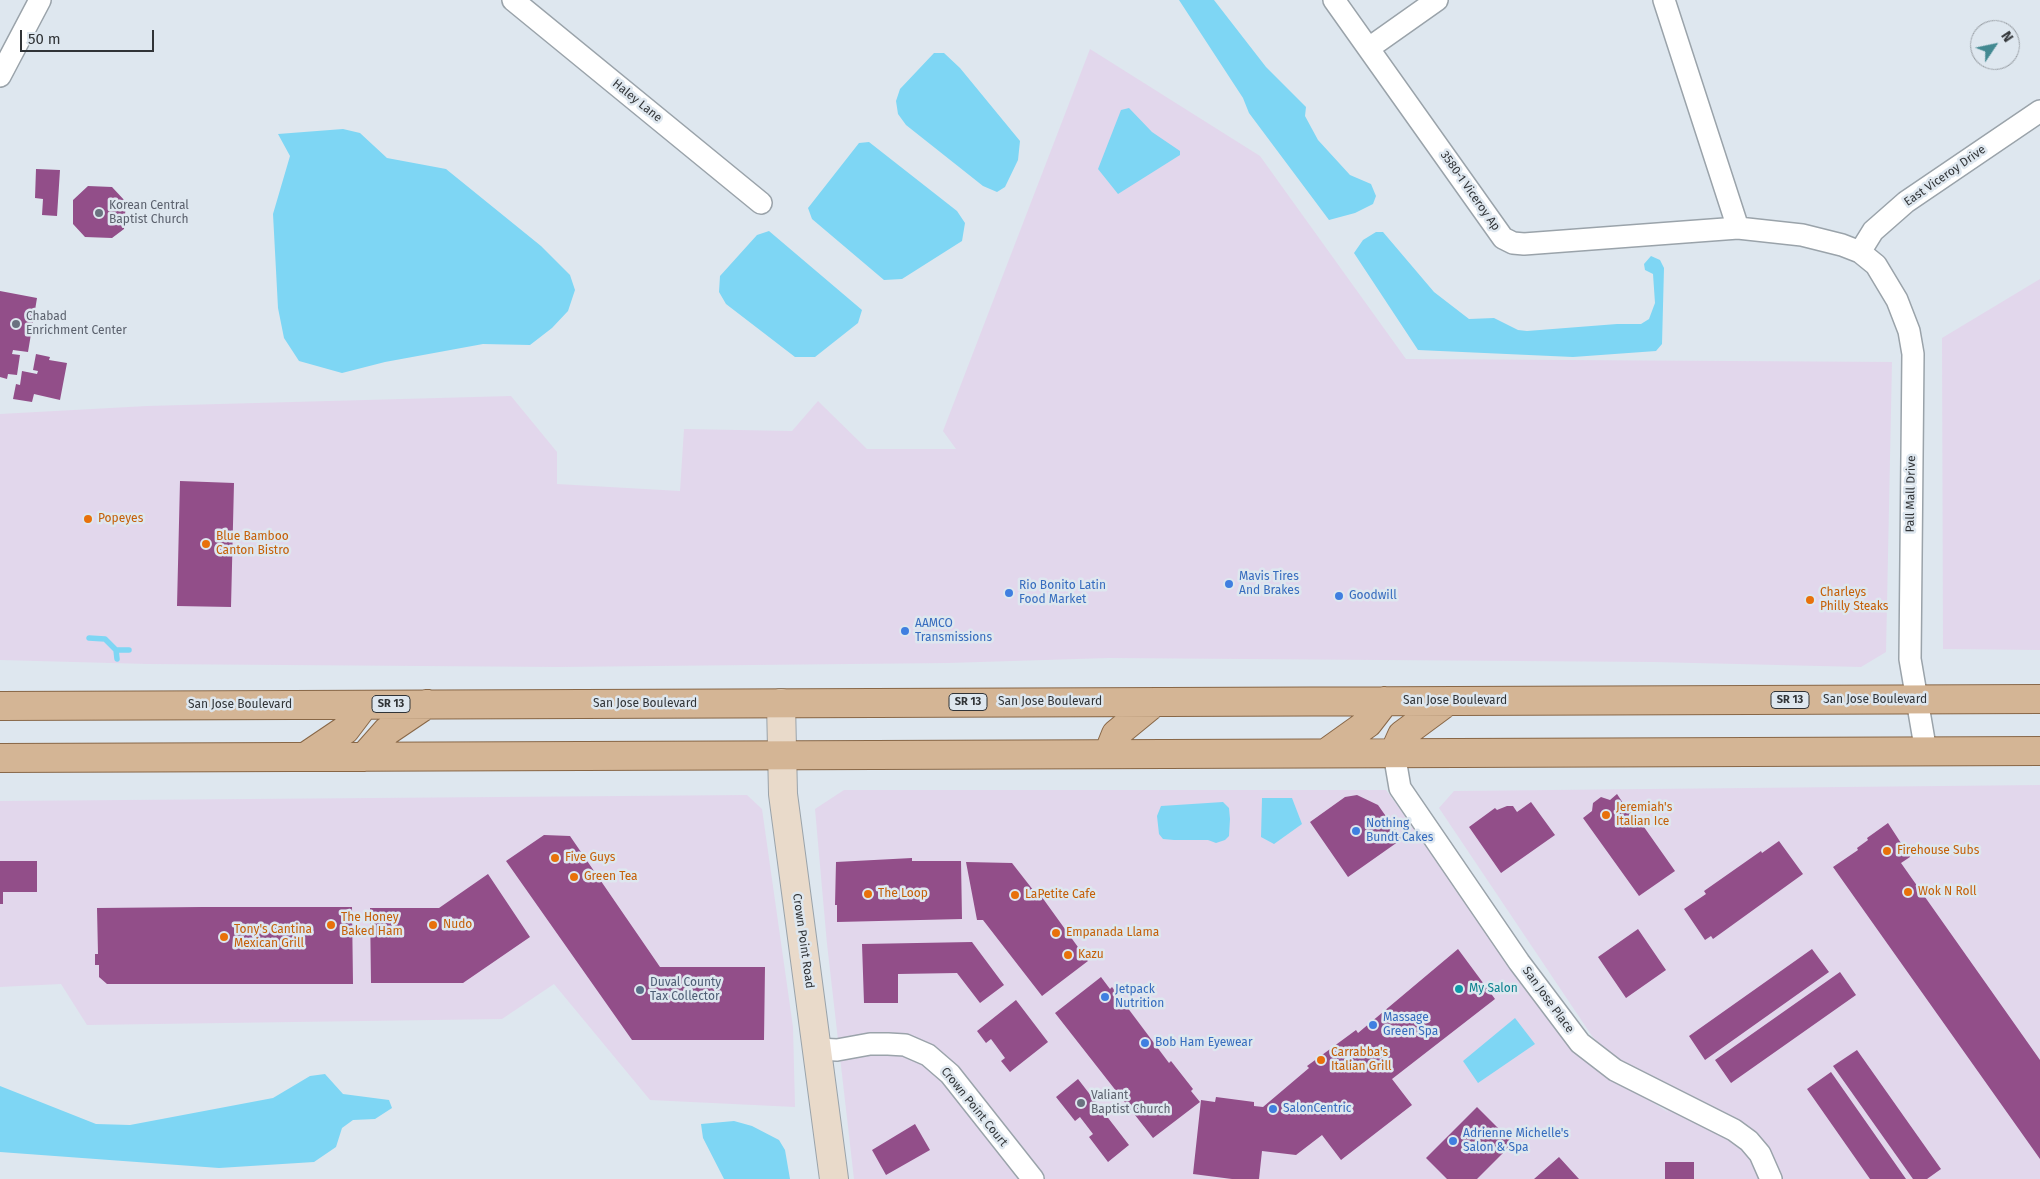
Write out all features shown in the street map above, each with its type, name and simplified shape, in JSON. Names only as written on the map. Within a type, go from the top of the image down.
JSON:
[{"type":"main road","name":"San Jose Boulevard","points":[[0,706],[2040,699]]},
{"type":"main road","points":[[1326,753],[1368,723],[1384,701]]},
{"type":"main road","points":[[1394,753],[1402,735],[1448,701]]},
{"type":"main road","points":[[1108,754],[1116,734],[1155,702]]},
{"type":"main road","points":[[364,756],[387,731],[427,704]]},
{"type":"main road","points":[[305,757],[345,730],[364,705]]},
{"type":"main road","points":[[0,758],[2040,752]]},
{"type":"street","points":[[0,76],[40,0]]},
{"type":"street","name":"Haley Lane","points":[[514,0],[761,203]]},
{"type":"street","name":"3580-1 Viceroy Ap","points":[[1334,0],[1503,238],[1514,243],[1524,244],[1738,228],[1802,235],[1860,252]]},
{"type":"street","points":[[1368,48],[1437,0]]},
{"type":"street","points":[[1664,0],[1675,28],[1738,228]]},
{"type":"street","name":"East Viceroy Drive","points":[[1860,252],[1874,230],[1906,202],[2040,111]]},
{"type":"street","name":"Pall Mall Drive","points":[[1860,252],[1876,265],[1897,300],[1909,331],[1913,354],[1909,598],[1910,659],[1926,752]]},
{"type":"street","name":"Crown Point Road","points":[[781,703],[783,794],[834,1179]]},
{"type":"street","name":"San Jose Place","points":[[1394,753],[1400,788],[1519,962],[1580,1043],[1615,1070],[1734,1130],[1749,1141],[1760,1154],[1771,1179]]},
{"type":"street","name":"Crown Point Court","points":[[817,1049],[837,1050],[870,1044],[888,1044],[905,1046],[928,1055],[950,1074],[1033,1179]]},
{"type":"shaded area","points":[[1090,49],[1260,156],[1406,359],[1892,362],[1886,652],[1861,667],[1654,662],[1109,658],[948,663],[558,667],[148,664],[0,660],[0,414],[147,406],[511,396],[557,452],[557,484],[680,491],[684,429],[792,431],[818,401],[867,449],[956,449],[943,431]]},
{"type":"shaded area","points":[[2040,279],[2040,650],[1943,649],[1942,338]]},
{"type":"shaded area","points":[[2040,785],[2040,1179],[854,1179],[827,944],[815,809],[844,790],[1386,790],[1579,1054],[1669,1113],[1592,1036],[1439,808],[1454,791]]},
{"type":"shaded area","points":[[747,795],[762,809],[793,1027],[795,1107],[650,1100],[554,984],[502,1019],[87,1025],[61,984],[0,987],[0,801]]},
{"type":"water","points":[[1179,0],[1214,0],[1266,67],[1306,107],[1305,116],[1318,140],[1350,175],[1371,184],[1376,196],[1373,204],[1355,213],[1329,220],[1249,113],[1243,98]]},
{"type":"water","points":[[934,53],[944,53],[960,68],[1020,141],[1018,160],[1005,187],[997,192],[983,186],[906,125],[898,114],[896,101],[900,89]]},
{"type":"water","points":[[1129,108],[1152,132],[1180,151],[1180,155],[1118,194],[1098,169],[1121,110]]},
{"type":"water","points":[[343,129],[360,133],[387,158],[446,169],[541,246],[570,275],[575,290],[568,311],[552,328],[530,345],[483,344],[385,362],[342,373],[299,361],[284,338],[278,308],[273,214],[290,156],[278,134]]},
{"type":"water","points":[[869,142],[957,211],[965,223],[962,241],[902,279],[884,280],[812,219],[808,208],[859,143]]},
{"type":"water","points":[[769,231],[862,310],[858,323],[815,357],[795,357],[726,304],[719,292],[720,276],[757,235]]},
{"type":"water","points":[[1376,232],[1383,232],[1434,292],[1469,319],[1494,318],[1518,330],[1527,331],[1641,324],[1649,319],[1655,303],[1653,274],[1645,270],[1644,264],[1651,256],[1660,260],[1664,268],[1662,344],[1656,351],[1573,357],[1418,350],[1354,253],[1363,240]]},
{"type":"water","points":[[1262,798],[1292,798],[1302,824],[1274,844],[1261,837]]},
{"type":"water","points":[[1223,802],[1229,808],[1230,819],[1229,836],[1225,840],[1216,843],[1208,840],[1163,839],[1159,834],[1157,816],[1161,806]]},
{"type":"water","points":[[1515,1018],[1535,1044],[1478,1083],[1463,1061]]},
{"type":"water","points":[[325,1074],[343,1094],[389,1100],[392,1108],[375,1119],[353,1120],[342,1128],[336,1147],[314,1162],[219,1168],[0,1152],[0,1086],[96,1124],[130,1125],[273,1098],[310,1076]]},
{"type":"water","points":[[734,1121],[752,1126],[779,1140],[785,1150],[790,1179],[724,1179],[703,1138],[701,1124]]},
{"type":"building","points":[[36,169],[60,170],[57,216],[42,215],[43,199],[35,198]]},
{"type":"building","name":"Korean Central Baptist Church","points":[[88,186],[112,187],[126,202],[124,229],[112,238],[85,237],[73,224],[73,200]]},
{"type":"building","name":"Chabad Enrichment Center","points":[[0,291],[37,298],[28,352],[13,350],[12,354],[20,355],[17,375],[8,374],[7,379],[0,377]]},
{"type":"building","points":[[36,354],[50,357],[49,360],[67,363],[60,400],[34,394],[32,402],[13,399],[16,384],[20,385],[22,371],[37,374],[38,371],[33,370]]},
{"type":"building","name":"Blue Bamboo Canton Bistro","points":[[180,481],[234,483],[231,607],[177,606]]},
{"type":"building","points":[[1617,794],[1629,812],[1632,810],[1675,871],[1639,896],[1583,818],[1592,811],[1593,803],[1601,797],[1610,800]]},
{"type":"building","name":"Nothing Bundt Cakes","points":[[1357,795],[1378,805],[1402,839],[1348,877],[1310,822],[1345,797]]},
{"type":"building","points":[[1531,802],[1555,835],[1501,873],[1469,827],[1495,808],[1497,810],[1513,806],[1517,812]]},
{"type":"building","points":[[1888,823],[1910,857],[1901,863],[2040,1060],[2040,1159],[1833,867],[1858,850],[1857,848],[1868,840],[1867,838]]},
{"type":"building","points":[[544,835],[570,836],[660,967],[765,967],[764,1040],[632,1040],[506,861]]},
{"type":"building","points":[[1779,841],[1803,874],[1713,939],[1711,936],[1705,940],[1684,909],[1706,894],[1704,891],[1761,851],[1762,853]]},
{"type":"building","points":[[912,858],[912,861],[961,861],[962,919],[837,922],[837,905],[835,905],[836,862]]},
{"type":"building","points":[[0,861],[37,861],[37,892],[3,892],[3,904],[0,904]]},
{"type":"building","points":[[966,862],[1012,863],[1037,895],[1039,893],[1088,961],[1042,996],[983,920],[977,920]]},
{"type":"building","points":[[488,874],[530,937],[463,983],[371,983],[370,908],[439,908]]},
{"type":"building","points":[[352,907],[353,984],[107,984],[99,977],[99,965],[95,965],[95,954],[98,954],[97,908]]},
{"type":"building","points":[[1638,929],[1666,970],[1626,998],[1598,957]]},
{"type":"building","points":[[972,942],[1004,985],[980,1003],[957,973],[898,974],[898,1003],[864,1003],[862,944]]},
{"type":"building","points":[[1458,949],[1495,999],[1392,1079],[1412,1105],[1341,1160],[1322,1135],[1296,1155],[1262,1151],[1259,1179],[1232,1179],[1193,1174],[1201,1100],[1215,1102],[1216,1097],[1254,1102],[1254,1106],[1263,1107],[1309,1068],[1307,1066],[1356,1030],[1358,1033]]},
{"type":"building","points":[[1812,949],[1829,972],[1705,1060],[1689,1036]]},
{"type":"building","points":[[1840,972],[1856,995],[1731,1083],[1715,1060]]},
{"type":"building","points":[[1101,977],[1110,989],[1112,987],[1169,1063],[1171,1061],[1193,1089],[1191,1091],[1200,1102],[1153,1138],[1055,1013]]},
{"type":"building","points":[[1016,1000],[1048,1042],[1010,1072],[1001,1061],[1005,1058],[991,1039],[986,1043],[977,1031]]},
{"type":"building","points":[[1857,1050],[1941,1169],[1927,1179],[1913,1179],[1833,1066]]},
{"type":"building","points":[[1831,1072],[1906,1179],[1870,1179],[1807,1089]]},
{"type":"building","points":[[1078,1079],[1129,1145],[1108,1162],[1089,1137],[1093,1134],[1080,1117],[1075,1121],[1056,1097]]},
{"type":"building","points":[[1477,1107],[1513,1143],[1477,1179],[1447,1179],[1426,1158]]},
{"type":"building","points":[[915,1124],[930,1150],[886,1175],[872,1150]]},
{"type":"building","points":[[1559,1157],[1579,1179],[1534,1179]]},
{"type":"building","points":[[1665,1162],[1694,1162],[1694,1179],[1665,1179]]},
{"type":"waterway","points":[[89,638],[105,639],[116,650],[129,650]]},
{"type":"waterway","points":[[116,650],[117,659]]},
{"type":"place","name":"Korean Central Baptist Church","points":[[99,213]]},
{"type":"place","name":"Chabad Enrichment Center","points":[[16,324]]},
{"type":"place","name":"Popeyes","points":[[88,519]]},
{"type":"place","name":"Blue Bamboo Canton Bistro","points":[[206,544]]},
{"type":"place","name":"Mavis Tires And Brakes","points":[[1229,584]]},
{"type":"place","name":"Rio Bonito Latin Food Market","points":[[1009,593]]},
{"type":"place","name":"Goodwill","points":[[1339,596]]},
{"type":"place","name":"Charleys Philly Steaks","points":[[1810,600]]},
{"type":"place","name":"AAMCO Transmissions","points":[[905,631]]},
{"type":"place","name":"Jeremiah's Italian Ice","points":[[1606,815]]},
{"type":"place","name":"Nothing Bundt Cakes","points":[[1356,831]]},
{"type":"place","name":"Firehouse Subs","points":[[1887,851]]},
{"type":"place","name":"Five Guys","points":[[555,858]]},
{"type":"place","name":"Green Tea","points":[[574,877]]},
{"type":"place","name":"Wok N Roll","points":[[1908,892]]},
{"type":"place","name":"The Loop","points":[[868,894]]},
{"type":"place","name":"LaPetite Cafe","points":[[1015,895]]},
{"type":"place","name":"The Honey Baked Ham","points":[[331,925]]},
{"type":"place","name":"Nudo","points":[[433,925]]},
{"type":"place","name":"Empanada Llama","points":[[1056,933]]},
{"type":"place","name":"Tony's Cantina Mexican Grill","points":[[224,937]]},
{"type":"place","name":"Kazu","points":[[1068,955]]},
{"type":"place","name":"My Salon","points":[[1459,989]]},
{"type":"place","name":"Duval County Tax Collector","points":[[640,990]]},
{"type":"place","name":"Jetpack Nutrition","points":[[1105,997]]},
{"type":"place","name":"Massage Green Spa","points":[[1373,1025]]},
{"type":"place","name":"Bob Ham Eyewear","points":[[1145,1043]]},
{"type":"place","name":"Carrabba's Italian Grill","points":[[1321,1060]]},
{"type":"place","name":"Valiant Baptist Church","points":[[1081,1103]]},
{"type":"place","name":"SalonCentric","points":[[1273,1109]]},
{"type":"place","name":"Adrienne Michelle's Salon & Spa","points":[[1453,1141]]}]
